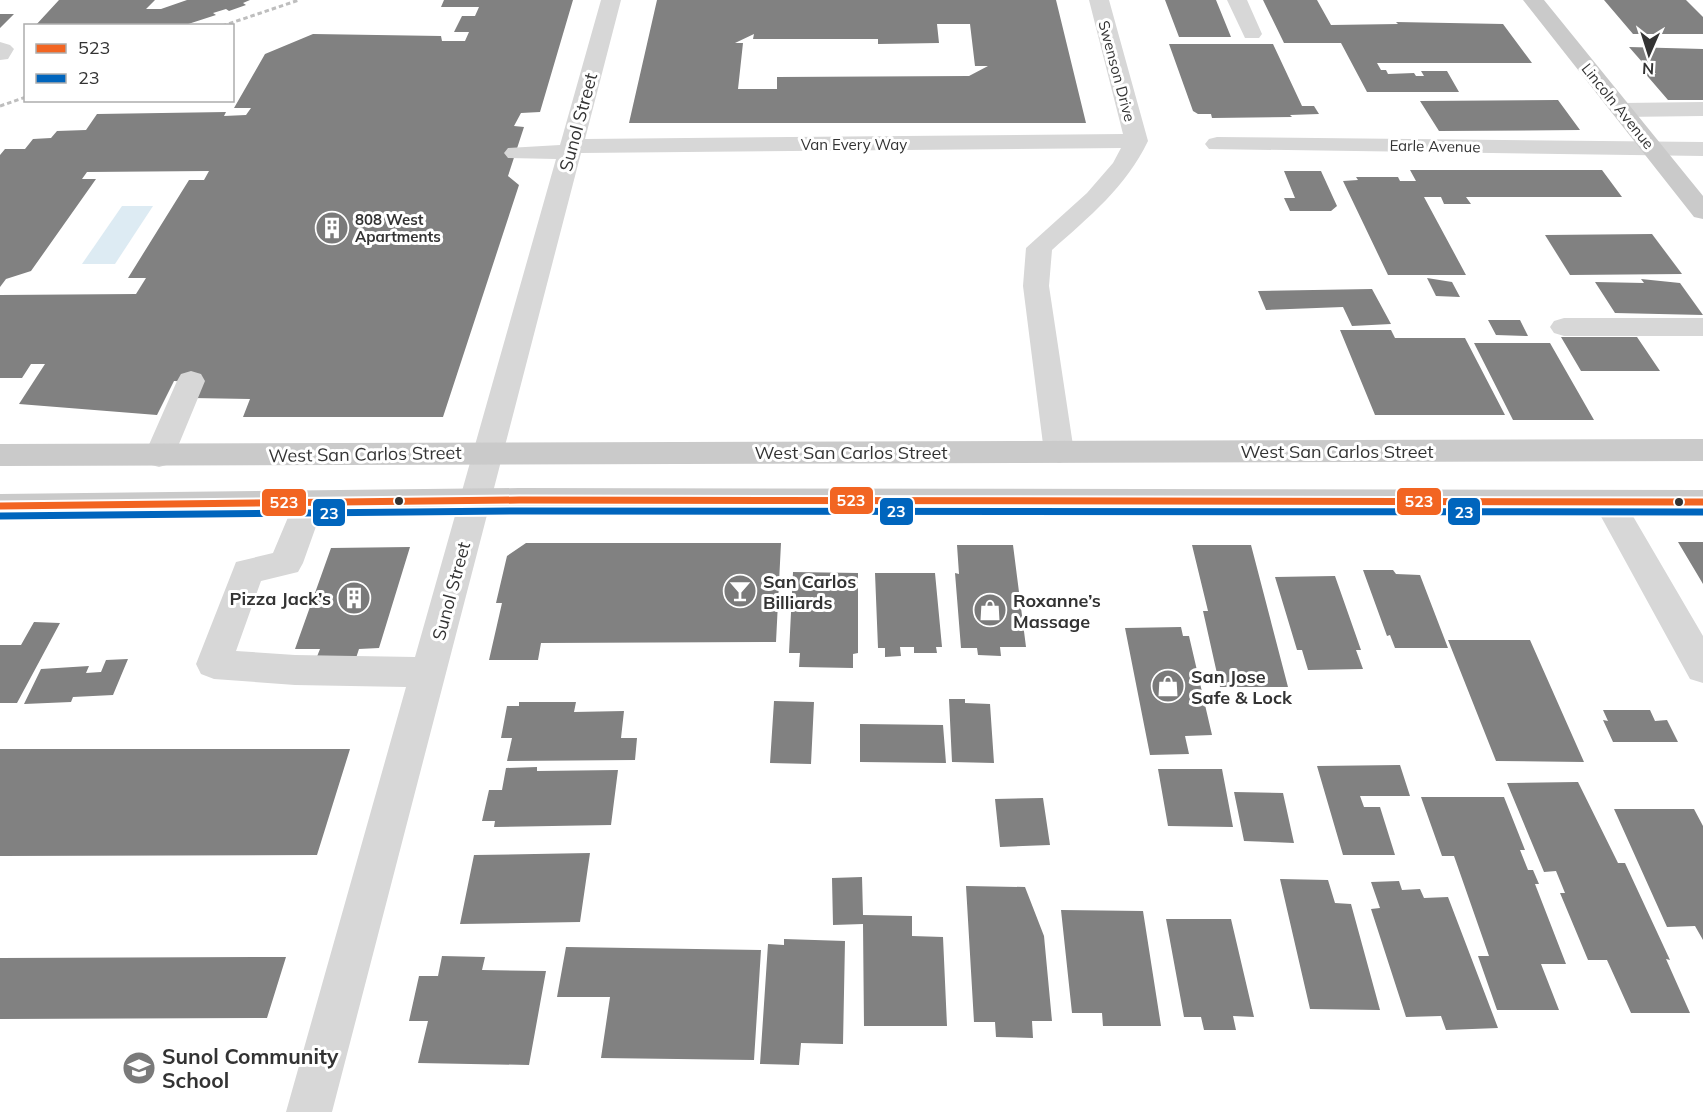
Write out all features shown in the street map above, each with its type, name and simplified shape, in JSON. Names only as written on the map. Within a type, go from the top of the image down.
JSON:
[{"type":"main road","name":"Lincoln Avenue","points":[[1533,0],[1703,212]]},
{"type":"main road","name":"West San Carlos Street","points":[[0,455],[1703,450]]},
{"type":"main road","points":[[0,506],[475,501],[1703,502]]},
{"type":"street","name":"Sunol Street","points":[[309,1112],[611,0]]},
{"type":"street","name":"Swenson Drive","points":[[1099,0],[1136,141]]},
{"type":"street","points":[[1237,0],[1252,34]]},
{"type":"street","points":[[0,48],[3,49],[0,54]]},
{"type":"street","points":[[1622,110],[1703,109]]},
{"type":"street","name":"Van Every Way","points":[[516,153],[725,134],[1136,141]]},
{"type":"street","points":[[1059,452],[1036,286],[1039,248],[1096,198],[1124,166],[1136,141]]},
{"type":"street","name":"Earle Avenue","points":[[1217,144],[1703,149]]},
{"type":"street","points":[[1564,327],[1703,327]]},
{"type":"street","points":[[159,456],[191,381]]},
{"type":"street","points":[[1609,502],[1703,668]]},
{"type":"street","points":[[308,504],[286,563],[248,571],[214,664],[295,670],[429,672]]},
{"type":"shaded area","points":[[122,206],[153,206],[115,264],[82,264]]},
{"type":"building","points":[[59,0],[155,0],[146,9],[161,9],[187,0],[250,0],[243,3],[246,5],[229,11],[226,9],[213,13],[216,15],[188,24],[37,24]]},
{"type":"building","name":"808 West Apartments","points":[[444,0],[573,0],[540,112],[521,113],[514,126],[524,127],[508,176],[519,185],[443,417],[243,417],[250,399],[192,398],[196,382],[174,381],[157,415],[19,404],[45,364],[31,364],[22,378],[0,378],[0,295],[136,294],[146,278],[128,278],[189,180],[204,180],[209,171],[87,172],[82,179],[96,179],[31,271],[6,279],[0,287],[0,155],[5,149],[25,149],[33,139],[51,138],[57,131],[86,130],[97,114],[226,112],[224,116],[246,115],[251,108],[234,108],[265,54],[313,34],[441,36],[442,41],[465,41],[469,32],[454,32],[462,16],[475,16],[479,7],[441,7]]},
{"type":"building","points":[[657,0],[1056,0],[1086,123],[629,123]],"holes":[[[937,24],[970,24],[975,66],[988,66],[969,76],[777,77],[777,89],[738,89],[743,43],[735,43],[754,34],[753,39],[878,39],[878,44],[939,43]]]},
{"type":"building","points":[[1165,0],[1216,0],[1231,37],[1179,37]]},
{"type":"building","points":[[1263,0],[1317,0],[1331,25],[1398,24],[1396,22],[1503,24],[1532,63],[1377,63],[1381,70],[1386,70],[1388,74],[1414,73],[1416,76],[1424,76],[1421,71],[1447,71],[1459,92],[1367,92],[1341,43],[1284,43]]},
{"type":"building","points":[[1604,0],[1686,0],[1703,17],[1703,34],[1633,34]]},
{"type":"building","points":[[0,14],[14,14],[0,28]]},
{"type":"building","points":[[1169,44],[1273,44],[1302,106],[1314,106],[1319,114],[1290,115],[1292,117],[1212,118],[1211,114],[1198,114],[1193,111]]},
{"type":"building","points":[[1629,47],[1703,49],[1703,100],[1668,100],[1643,71],[1650,71]]},
{"type":"building","points":[[1558,100],[1580,130],[1439,131],[1420,101]]},
{"type":"building","points":[[1410,170],[1602,170],[1622,197],[1466,197],[1471,204],[1444,204],[1441,197],[1424,197],[1466,275],[1388,275],[1343,181],[1358,180],[1356,177],[1398,177],[1400,181],[1416,181]]},
{"type":"building","points":[[1284,171],[1321,171],[1337,206],[1331,211],[1290,211],[1284,198],[1295,198]]},
{"type":"building","points":[[1652,234],[1682,274],[1570,275],[1545,235]]},
{"type":"building","points":[[1427,278],[1452,282],[1460,297],[1436,296]]},
{"type":"building","points":[[1641,279],[1680,283],[1703,315],[1615,313],[1595,282],[1644,283]]},
{"type":"building","points":[[1372,289],[1391,324],[1352,326],[1343,307],[1266,310],[1258,291]]},
{"type":"building","points":[[1488,320],[1520,320],[1528,336],[1496,335]]},
{"type":"building","points":[[1340,330],[1391,330],[1395,338],[1465,338],[1505,415],[1375,415]]},
{"type":"building","points":[[1561,337],[1637,337],[1660,371],[1581,371]]},
{"type":"building","points":[[1474,343],[1550,343],[1594,420],[1513,420]]},
{"type":"building","points":[[1678,542],[1703,542],[1703,584]]},
{"type":"building","points":[[526,543],[781,543],[776,642],[541,643],[538,660],[489,660],[502,603],[496,603],[507,556]]},
{"type":"building","name":"Roxanne’s Massage","points":[[957,545],[1013,545],[1026,647],[1000,647],[1001,656],[978,655],[977,648],[961,648],[955,573],[959,574]]},
{"type":"building","points":[[1192,545],[1251,545],[1288,687],[1220,687],[1203,611],[1208,611]]},
{"type":"building","name":"Pizza Jack’s","points":[[410,547],[379,648],[359,649],[356,658],[316,659],[320,649],[295,649],[331,548]]},
{"type":"building","points":[[1363,570],[1393,570],[1396,574],[1420,575],[1448,648],[1395,648],[1390,635],[1387,636]]},
{"type":"building","points":[[793,572],[858,573],[858,653],[853,654],[853,668],[799,667],[800,653],[789,653]]},
{"type":"building","points":[[875,573],[935,573],[942,647],[936,647],[937,653],[914,653],[914,647],[900,647],[901,656],[885,657],[885,648],[878,648]]},
{"type":"building","points":[[1335,576],[1361,650],[1356,650],[1363,669],[1308,670],[1302,650],[1297,650],[1275,577]]},
{"type":"building","points":[[34,622],[60,623],[17,703],[0,703],[0,645],[21,645]]},
{"type":"building","name":"San Jose Safe & Lock","points":[[1181,627],[1183,636],[1189,636],[1212,735],[1185,736],[1189,754],[1150,755],[1125,628]]},
{"type":"building","points":[[1448,640],[1530,640],[1584,762],[1496,761]]},
{"type":"building","points":[[128,659],[113,695],[73,697],[71,702],[24,704],[41,669],[89,666],[86,673],[101,672],[106,660]]},
{"type":"building","points":[[949,699],[965,699],[965,703],[990,704],[994,763],[952,762]]},
{"type":"building","points":[[774,701],[814,702],[811,764],[770,763]]},
{"type":"building","points":[[519,702],[576,702],[574,712],[624,711],[621,738],[637,738],[635,760],[507,761],[512,738],[501,738],[507,706],[519,706]]},
{"type":"building","points":[[1603,710],[1650,710],[1655,721],[1667,720],[1678,742],[1613,742],[1603,720],[1608,721]]},
{"type":"building","points":[[860,724],[943,725],[946,763],[860,762]]},
{"type":"building","points":[[0,749],[350,749],[317,855],[0,856]]},
{"type":"building","points":[[1400,765],[1410,796],[1360,796],[1364,807],[1380,807],[1395,855],[1343,855],[1317,766]]},
{"type":"building","points":[[537,767],[537,771],[618,770],[611,825],[494,827],[495,821],[482,821],[489,790],[502,790],[506,768]]},
{"type":"building","points":[[1158,769],[1222,769],[1233,827],[1168,826]]},
{"type":"building","points":[[1578,782],[1618,863],[1625,863],[1670,960],[1666,959],[1690,1013],[1631,1013],[1607,960],[1588,960],[1560,893],[1565,893],[1556,871],[1544,872],[1507,783]]},
{"type":"building","points":[[1234,792],[1283,793],[1294,843],[1244,841]]},
{"type":"building","points":[[1421,797],[1504,797],[1525,850],[1520,850],[1528,870],[1533,870],[1539,884],[1535,884],[1566,964],[1541,964],[1559,1010],[1497,1010],[1478,956],[1489,956],[1454,856],[1442,856]]},
{"type":"building","points":[[1043,798],[1050,845],[1000,847],[995,799]]},
{"type":"building","points":[[1614,809],[1694,809],[1703,826],[1703,940],[1695,926],[1667,927]]},
{"type":"building","points":[[590,853],[580,922],[460,924],[474,855]]},
{"type":"building","points":[[862,877],[863,915],[912,916],[912,936],[943,937],[947,1026],[864,1026],[863,924],[833,925],[832,878]]},
{"type":"building","points":[[1280,879],[1328,880],[1335,903],[1351,904],[1380,1010],[1310,1009]]},
{"type":"building","points":[[1399,881],[1402,890],[1420,889],[1424,898],[1448,897],[1498,1028],[1446,1030],[1441,1016],[1406,1017],[1371,909],[1380,908],[1371,882]]},
{"type":"building","points":[[966,886],[1025,887],[1044,936],[1052,1021],[1032,1021],[1033,1038],[996,1037],[995,1022],[974,1022]]},
{"type":"building","points":[[1061,910],[1143,911],[1161,1026],[1103,1026],[1102,1013],[1072,1013]]},
{"type":"building","points":[[1166,919],[1231,919],[1254,1017],[1233,1016],[1236,1030],[1204,1030],[1201,1017],[1184,1017]]},
{"type":"building","points":[[784,939],[845,941],[843,1044],[801,1043],[799,1065],[760,1064],[768,944],[784,945]]},
{"type":"building","points":[[566,947],[761,950],[754,1060],[601,1058],[610,997],[557,997]]},
{"type":"building","points":[[442,956],[485,957],[482,970],[546,971],[529,1065],[418,1063],[428,1021],[409,1021],[419,976],[438,976]]},
{"type":"building","points":[[286,957],[267,1018],[0,1019],[0,958]]},
{"type":"railway","points":[[228,24],[299,0]]},
{"type":"railway","points":[[0,106],[24,98]]},
{"type":"transit line","name":"523","points":[[0,506],[519,500],[1703,502]]},
{"type":"transit line","name":"23","points":[[0,516],[519,511],[1703,512]]},
{"type":"place","name":"808 West Apartments","points":[[332,228]]},
{"type":"place","name":"San Carlos Billiards","points":[[740,591]]},
{"type":"place","name":"Pizza Jack’s","points":[[354,598]]},
{"type":"place","name":"Roxanne’s Massage","points":[[990,610]]},
{"type":"place","name":"San Jose Safe & Lock","points":[[1168,686]]},
{"type":"place","name":"Sunol Community School","points":[[139,1068]]}]
